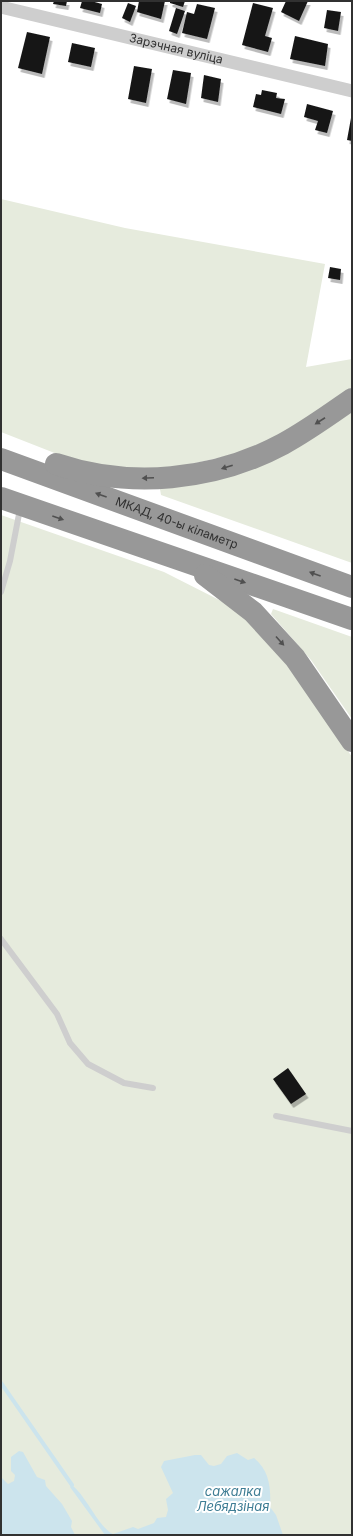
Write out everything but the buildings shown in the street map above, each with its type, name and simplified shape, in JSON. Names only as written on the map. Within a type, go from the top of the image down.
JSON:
[{"type":"highway","points":[[4,460],[49,462],[95,475],[130,479],[187,476],[206,473],[236,464],[283,444],[352,399]]},
{"type":"highway","name":"МКАД, 40-ы кіламетр","points":[[4,460],[352,587]]},
{"type":"highway","points":[[11,502],[352,619]]},
{"type":"highway","points":[[190,564],[259,618],[295,658],[352,741]]},
{"type":"street","name":"Зарэчная вуліца","points":[[1,7],[352,91]]},
{"type":"lane","points":[[1,592],[10,561],[11,502]]},
{"type":"lane","points":[[1,939],[57,1014],[70,1043],[88,1064],[124,1082],[153,1088]]},
{"type":"lane","points":[[276,1116],[352,1131]]},
{"type":"shaded area","points":[[1,199],[125,228],[325,264],[306,367],[352,359],[352,387],[285,433],[236,454],[155,472],[75,461],[1,432]]},
{"type":"shaded area","points":[[352,409],[352,563],[161,495],[160,489]]},
{"type":"shaded area","points":[[1,515],[164,572],[235,608],[280,649],[352,757],[352,1535],[1,1535]]},
{"type":"shaded area","points":[[273,609],[352,637],[352,719],[311,660],[271,614]]},
{"type":"water","points":[[19,1451],[23,1452],[37,1477],[45,1480],[46,1486],[62,1504],[72,1521],[71,1527],[75,1535],[1,1535],[1,1477],[8,1484],[14,1481],[15,1475],[11,1471],[11,1457]]},
{"type":"water","name":"сажалка Лебядзіная","points":[[237,1453],[248,1460],[254,1458],[266,1474],[270,1487],[270,1507],[276,1515],[283,1535],[105,1535],[70,1487],[72,1485],[77,1490],[108,1531],[113,1534],[133,1527],[138,1529],[154,1523],[157,1518],[166,1517],[168,1510],[166,1499],[173,1493],[161,1467],[164,1461],[201,1455],[209,1465],[214,1466],[221,1464],[227,1456]]},
{"type":"waterway","points":[[1,1383],[72,1485]]}]
